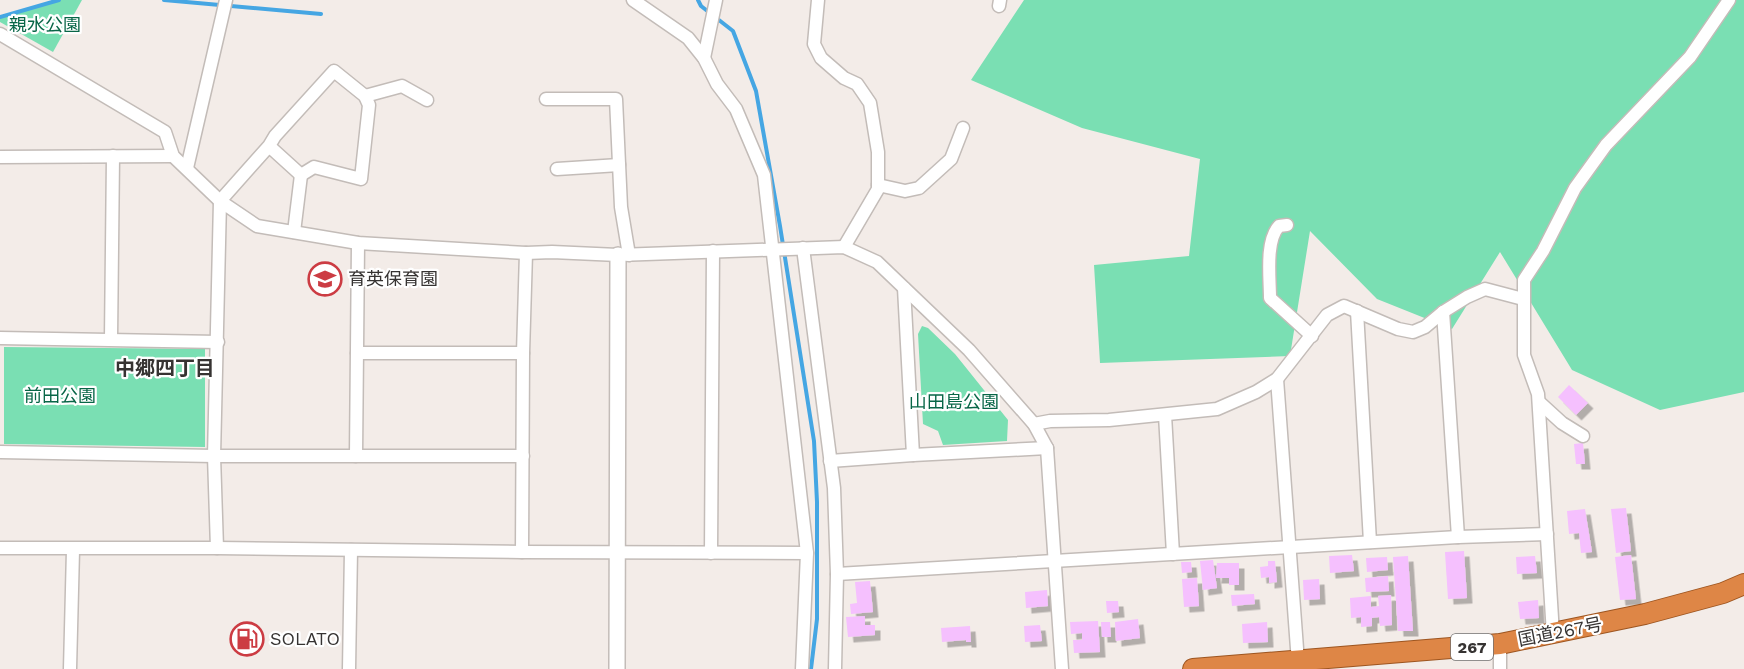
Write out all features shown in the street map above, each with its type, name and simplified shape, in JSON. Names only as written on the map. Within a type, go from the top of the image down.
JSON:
[{"type":"highway","name":"国道267号","points":[[1193,669],[1298,665],[1500,644],[1645,614],[1723,594],[1744,584]]},
{"type":"street","points":[[187,168],[226,0]]},
{"type":"street","points":[[633,0],[688,38],[704,58],[717,84],[736,109],[764,175],[775,248],[807,553],[802,669]]},
{"type":"street","points":[[704,58],[716,0]]},
{"type":"street","points":[[818,0],[814,44],[821,58],[844,78],[857,84],[870,103],[878,152],[878,189],[844,247]]},
{"type":"street","points":[[1553,634],[1539,402],[1524,355],[1522,299],[1524,280],[1543,250],[1575,188],[1606,145],[1690,57],[1729,0]]},
{"type":"street","points":[[1,35],[165,132],[173,156],[220,201],[257,226],[358,243],[526,253],[623,255],[844,247],[877,262],[969,350],[1034,424],[1047,448],[1062,669]]},
{"type":"street","points":[[217,548],[214,456],[220,201],[274,136],[334,71],[365,96],[369,105],[361,178],[314,167],[301,175]]},
{"type":"street","points":[[365,96],[402,86],[427,99]]},
{"type":"street","points":[[546,99],[616,99],[623,255],[616,552],[617,669]]},
{"type":"street","points":[[878,185],[905,191],[919,188],[951,159],[963,128]]},
{"type":"street","points":[[268,146],[301,175]]},
{"type":"street","points":[[111,339],[113,156]]},
{"type":"street","points":[[0,157],[173,156]]},
{"type":"street","points":[[557,170],[619,165]]},
{"type":"street","points":[[294,232],[301,175]]},
{"type":"street","points":[[1287,225],[1279,226],[1273,232],[1270,242],[1270,298],[1312,336]]},
{"type":"street","points":[[356,456],[358,243]]},
{"type":"street","points":[[798,248],[834,488],[837,574],[835,669]]},
{"type":"street","points":[[711,553],[713,251]]},
{"type":"street","points":[[522,552],[526,253]]},
{"type":"street","points":[[904,288],[913,455]]},
{"type":"street","points":[[1034,424],[1050,421],[1109,420],[1217,409],[1256,392],[1277,379],[1328,315],[1344,306],[1398,329],[1413,332],[1425,327],[1443,312],[1485,289],[1522,299]]},
{"type":"street","points":[[1358,312],[1370,542]]},
{"type":"street","points":[[1443,312],[1458,537]]},
{"type":"street","points":[[0,338],[218,342]]},
{"type":"street","points":[[357,353],[523,353]]},
{"type":"street","points":[[1277,379],[1298,665]]},
{"type":"street","points":[[1539,402],[1562,423],[1583,436]]},
{"type":"street","points":[[1165,415],[1173,554]]},
{"type":"street","points":[[830,461],[1047,448]]},
{"type":"street","points":[[0,452],[214,456],[523,456]]},
{"type":"street","points":[[837,574],[1458,537],[1547,534]]},
{"type":"street","points":[[0,548],[807,553]]},
{"type":"street","points":[[70,669],[73,549]]},
{"type":"street","points":[[349,669],[351,550]]},
{"type":"street","points":[[1500,644],[1500,669]]},
{"type":"green space","name":"親水公園","points":[[61,0],[82,0],[53,52],[0,22],[0,17]]},
{"type":"green space","points":[[1024,0],[1744,0],[1744,392],[1660,410],[1572,370],[1500,252],[1452,329],[1377,299],[1310,231],[1290,356],[1100,363],[1094,265],[1189,256],[1200,159],[1082,128],[971,80]]},
{"type":"green space","name":"山田島公園","points":[[922,326],[928,328],[955,354],[1008,420],[1007,441],[943,445],[938,431],[923,424],[918,334]]},
{"type":"green space","name":"前田公園","points":[[4,347],[205,349],[205,447],[4,444]]},
{"type":"building","points":[[1569,385],[1588,403],[1576,415],[1558,397]]},
{"type":"building","points":[[1583,443],[1585,464],[1576,464],[1574,444]]},
{"type":"building","points":[[1626,508],[1631,551],[1616,553],[1611,509]]},
{"type":"building","points":[[1585,509],[1592,552],[1581,553],[1579,533],[1569,534],[1567,511]]},
{"type":"building","points":[[1464,551],[1467,598],[1448,599],[1445,552]]},
{"type":"building","points":[[1352,555],[1354,571],[1330,573],[1329,556]]},
{"type":"building","points":[[1631,555],[1636,599],[1620,600],[1615,557]]},
{"type":"building","points":[[1408,556],[1413,631],[1398,631],[1393,557]]},
{"type":"building","points":[[1535,556],[1537,573],[1517,574],[1516,557]]},
{"type":"building","points":[[1387,557],[1388,570],[1367,572],[1366,558]]},
{"type":"building","points":[[1213,560],[1217,588],[1203,590],[1200,561]]},
{"type":"building","points":[[1268,561],[1275,561],[1277,582],[1269,583],[1269,577],[1261,578],[1260,567],[1268,566]]},
{"type":"building","points":[[1181,562],[1191,562],[1192,572],[1182,573]]},
{"type":"building","points":[[1217,563],[1239,563],[1239,585],[1229,585],[1229,578],[1216,578]]},
{"type":"building","points":[[1388,576],[1389,591],[1366,592],[1365,578]]},
{"type":"building","points":[[1197,578],[1199,606],[1184,607],[1182,579]]},
{"type":"building","points":[[1319,579],[1320,599],[1304,600],[1303,580]]},
{"type":"building","points":[[870,581],[873,612],[851,614],[850,604],[857,603],[855,582]]},
{"type":"building","points":[[1047,590],[1048,606],[1026,608],[1025,592]]},
{"type":"building","points":[[1254,594],[1255,604],[1232,606],[1231,595]]},
{"type":"building","points":[[1391,595],[1392,625],[1380,626],[1379,617],[1372,618],[1372,626],[1361,627],[1361,617],[1351,618],[1350,598],[1371,596],[1371,607],[1379,606],[1378,596]]},
{"type":"building","points":[[1538,600],[1539,618],[1520,619],[1518,602]]},
{"type":"building","points":[[1106,601],[1118,601],[1119,612],[1107,613]]},
{"type":"building","points":[[865,616],[865,625],[875,625],[875,635],[848,637],[846,617]]},
{"type":"building","points":[[1138,619],[1140,638],[1116,641],[1115,622]]},
{"type":"building","points":[[1098,621],[1100,652],[1074,653],[1073,640],[1082,640],[1082,633],[1071,634],[1070,622]]},
{"type":"building","points":[[1101,622],[1110,622],[1111,637],[1102,637]]},
{"type":"building","points":[[1267,622],[1268,642],[1243,643],[1242,624]]},
{"type":"building","points":[[1040,625],[1042,641],[1025,642],[1024,626]]},
{"type":"building","points":[[970,626],[971,642],[966,642],[966,640],[942,642],[941,628]]},
{"type":"waterway","points":[[0,17],[59,0]]},
{"type":"waterway","points":[[164,0],[321,14]]},
{"type":"waterway","points":[[698,0],[701,6],[733,31],[756,91],[780,226],[814,441],[817,502],[817,619],[811,669]]},
{"type":"place","name":"育英保育園","points":[[325,279]]},
{"type":"place","name":"SOLATO","points":[[247,639]]},
{"type":"district","name":"中郷四丁目","points":[[165,368]]}]
